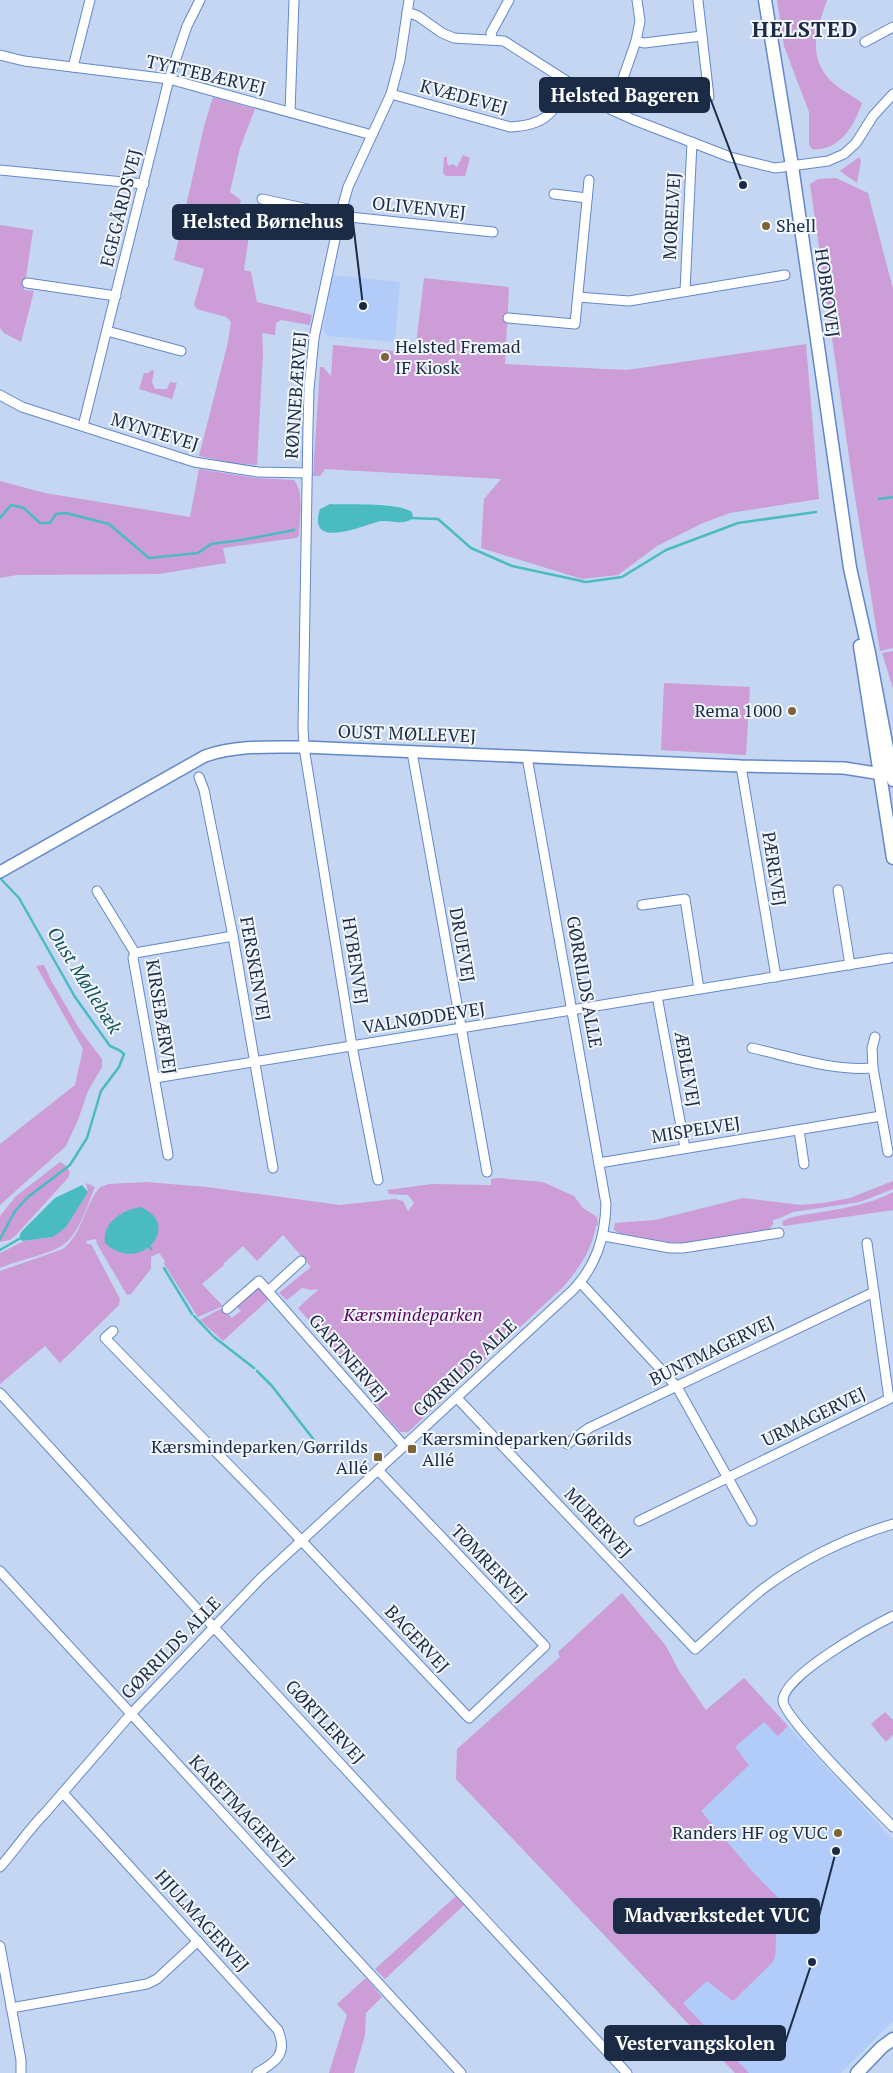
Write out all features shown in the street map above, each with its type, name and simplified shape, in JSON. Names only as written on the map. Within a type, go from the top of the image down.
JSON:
[{"type":"main road","name":"HOBROVEJ","points":[[765,0],[792,166],[854,592],[870,653],[889,771],[893,858]]},
{"type":"main road","points":[[856,2073],[893,2039]]},
{"type":"street","points":[[73,67],[90,0]]},
{"type":"street","name":"EGEGÅRDSVEJ","points":[[84,426],[169,79],[187,26],[200,0]]},
{"type":"street","points":[[290,112],[294,0]]},
{"type":"street","name":"RØNNEBÆRVEJ","points":[[304,747],[309,389],[314,343],[340,216],[348,188],[391,94],[400,60],[409,0]]},
{"type":"street","points":[[492,39],[492,33],[509,0]]},
{"type":"street","points":[[612,110],[636,41],[640,21],[637,0]]},
{"type":"street","points":[[698,1],[709,97]]},
{"type":"street","points":[[407,12],[418,16],[442,33],[454,38],[504,41],[612,110],[730,157],[775,168],[828,161],[844,154],[856,143],[873,116],[893,94]]},
{"type":"street","points":[[865,42],[893,27]]},
{"type":"street","points":[[636,41],[644,43],[702,36]]},
{"type":"street","name":"TYTTEBÆRVEJ","points":[[0,55],[24,61],[169,79],[372,135]]},
{"type":"street","name":"KVÆDEVEJ","points":[[391,94],[510,127],[538,123],[548,116],[571,84]]},
{"type":"street","name":"MORELVEJ","points":[[685,292],[692,142]]},
{"type":"street","points":[[0,170],[144,184]]},
{"type":"street","points":[[508,318],[575,324],[589,180]]},
{"type":"street","points":[[554,194],[587,198]]},
{"type":"street","name":"OLIVENVEJ","points":[[262,199],[340,216],[493,232]]},
{"type":"street","points":[[578,297],[629,301],[786,275]]},
{"type":"street","points":[[27,282],[116,296]]},
{"type":"street","points":[[108,331],[181,351]]},
{"type":"street","name":"MYNTEVEJ","points":[[0,395],[20,406],[194,462],[258,472],[307,473]]},
{"type":"street","name":"OUST MØLLEVEJ","points":[[0,872],[205,756],[222,751],[250,747],[304,747],[741,766],[844,768],[865,764],[889,771]]},
{"type":"street","name":"HYBENVEJ","points":[[304,747],[352,1046],[378,1180]]},
{"type":"street","name":"DRUEVEJ","points":[[412,752],[487,1172]]},
{"type":"street","name":"GØRRILDS ALLE","points":[[0,1867],[23,1840],[32,1826],[131,1714],[261,1578],[580,1282],[592,1266],[604,1236],[606,1204],[527,757]]},
{"type":"street","name":"PÆREVEJ","points":[[741,766],[776,977]]},
{"type":"street","name":"FERSKENVEJ","points":[[199,777],[204,790],[233,936],[273,1168]]},
{"type":"street","points":[[838,890],[850,965]]},
{"type":"street","points":[[97,891],[135,953]]},
{"type":"street","points":[[642,905],[685,898],[699,989]]},
{"type":"street","name":"KIRSEBÆRVEJ","points":[[168,1155],[133,958],[135,953],[233,936]]},
{"type":"street","name":"VALNØDDEVEJ","points":[[154,1078],[890,958]]},
{"type":"street","name":"ÆBLEVEJ","points":[[657,996],[685,1148]]},
{"type":"street","points":[[875,1037],[872,1048],[873,1068],[888,1152]]},
{"type":"street","points":[[752,1048],[852,1070],[873,1068]]},
{"type":"street","name":"MISPELVEJ","points":[[599,1163],[881,1116]]},
{"type":"street","points":[[799,1130],[804,1164]]},
{"type":"street","points":[[604,1236],[670,1248],[683,1248],[779,1233]]},
{"type":"street","name":"URMAGERVEJ","points":[[639,1521],[889,1399],[867,1243]]},
{"type":"street","points":[[227,1309],[259,1281],[268,1291],[301,1261]]},
{"type":"street","points":[[580,1282],[677,1387],[752,1521]]},
{"type":"street","name":"GARTNERVEJ","points":[[268,1291],[404,1446]]},
{"type":"street","name":"BUNTMAGERVEJ","points":[[567,1444],[589,1428],[874,1292]]},
{"type":"street","points":[[113,1331],[105,1338],[302,1541]]},
{"type":"street","name":"GØRTLERVEJ","points":[[0,1393],[214,1628],[627,2073]]},
{"type":"street","name":"MURERVEJ","points":[[456,1398],[695,1649],[764,1589],[821,1552],[858,1534],[893,1524]]},
{"type":"street","name":"TØMRERVEJ","points":[[378,1470],[545,1646],[510,1678]]},
{"type":"street","name":"BAGERVEJ","points":[[302,1541],[469,1718],[510,1678]]},
{"type":"street","name":"KARETMAGERVEJ","points":[[0,1570],[461,2073]]},
{"type":"street","points":[[893,1616],[867,1629],[831,1652],[789,1686],[783,1700],[785,1708],[800,1728],[893,1827]]},
{"type":"street","name":"HJULMAGERVEJ","points":[[63,1793],[278,2030],[282,2047],[279,2057],[273,2064],[256,2073]]},
{"type":"street","points":[[11,2008],[147,1984],[157,1979],[198,1941]]},
{"type":"street","points":[[0,1946],[21,2060],[21,2073]]},
{"type":"shaded area","points":[[333,275],[400,282],[395,342],[327,336],[323,330]]},
{"type":"shaded area","points":[[330,504],[395,507],[412,512],[413,518],[406,522],[382,521],[352,530],[330,533],[322,530],[318,522],[320,509]]},
{"type":"shaded area","points":[[82,1185],[88,1192],[66,1227],[53,1237],[23,1241],[19,1239],[21,1232],[55,1198]]},
{"type":"shaded area","points":[[140,1207],[153,1215],[158,1224],[157,1235],[152,1244],[143,1251],[131,1254],[118,1252],[105,1243],[105,1236],[110,1224],[120,1214]]},
{"type":"shaded area","points":[[679,1671],[706,1710],[744,1678],[893,1840],[893,2021],[841,2073],[735,2073],[456,1779]]},
{"type":"green space","points":[[777,0],[827,0],[817,32],[816,51],[818,61],[830,80],[862,103],[855,120],[838,142],[822,149],[812,149],[809,145],[809,112],[784,46]]},
{"type":"green space","points":[[213,97],[255,109],[240,148],[230,192],[241,200],[234,228],[237,232],[249,235],[244,270],[251,272],[257,302],[312,315],[310,325],[281,320],[276,323],[275,335],[262,333],[263,353],[257,465],[233,463],[199,456],[228,342],[231,322],[226,317],[197,309],[194,305],[204,269],[174,260],[204,126]]},
{"type":"green space","points":[[463,155],[470,158],[465,176],[446,176],[443,173],[444,157],[447,157],[449,166],[453,164],[457,167]]},
{"type":"green space","points":[[859,157],[861,161],[857,183],[840,171]]},
{"type":"green space","points":[[836,178],[868,193],[893,289],[893,648],[880,651],[853,485],[810,184],[818,179]]},
{"type":"green space","points":[[0,225],[33,230],[24,290],[34,291],[21,342],[4,333],[0,328]]},
{"type":"green space","points":[[424,278],[509,287],[505,364],[627,370],[806,344],[819,499],[730,513],[703,523],[657,546],[618,575],[582,579],[481,548],[484,499],[501,479],[325,469],[320,476],[313,476],[320,367],[323,367],[331,376],[333,345],[415,353]]},
{"type":"green space","points":[[154,371],[152,382],[155,389],[167,389],[170,382],[177,383],[172,399],[139,389],[144,373]]},
{"type":"green space","points":[[199,469],[256,478],[294,480],[299,492],[301,506],[299,536],[296,538],[223,548],[226,563],[159,574],[17,575],[0,578],[0,481],[45,493],[190,517]]},
{"type":"green space","points":[[893,651],[893,688],[882,653]]},
{"type":"green space","points":[[664,683],[750,687],[746,755],[661,750]]},
{"type":"green space","points":[[44,965],[80,1030],[102,1059],[102,1067],[88,1091],[66,1146],[0,1205],[0,1144],[75,1085],[83,1049],[36,966]]},
{"type":"green space","points":[[60,1162],[70,1172],[68,1178],[16,1235],[10,1240],[0,1242],[0,1216],[16,1196]]},
{"type":"green space","name":"Kærsmindeparken","points":[[491,1179],[543,1182],[574,1196],[583,1208],[597,1217],[598,1225],[584,1258],[564,1286],[408,1432],[400,1432],[379,1408],[377,1397],[298,1308],[319,1289],[302,1288],[287,1300],[279,1293],[311,1267],[283,1235],[257,1261],[243,1246],[202,1284],[223,1306],[198,1317],[159,1253],[151,1257],[151,1269],[131,1294],[127,1295],[97,1244],[96,1239],[86,1241],[87,1244],[91,1244],[120,1299],[119,1305],[60,1363],[45,1346],[0,1384],[0,1271],[63,1249],[75,1235],[90,1202],[100,1187],[109,1184],[146,1182],[207,1187],[340,1205],[395,1199],[403,1201],[408,1211],[414,1203],[408,1195],[389,1194],[387,1190],[432,1184],[491,1185]]},
{"type":"green space","points":[[893,1181],[893,1189],[860,1202],[793,1212],[773,1220],[769,1230],[681,1243],[619,1233],[614,1230],[615,1223],[655,1220],[743,1198],[801,1205],[823,1203],[850,1198]]},
{"type":"green space","points":[[86,1183],[95,1187],[82,1218],[69,1240],[57,1249],[0,1268],[0,1253],[24,1241],[53,1237],[77,1209],[88,1192]]},
{"type":"green space","points":[[893,1192],[893,1210],[784,1226],[782,1224],[783,1221],[792,1217],[858,1205],[876,1200]]},
{"type":"green space","points":[[258,1286],[269,1299],[223,1341],[200,1320],[222,1308],[232,1318],[241,1311],[236,1306]]},
{"type":"green space","points":[[622,1593],[666,1646],[679,1671],[706,1710],[744,1678],[788,1726],[778,1736],[764,1722],[735,1747],[749,1765],[701,1811],[752,1871],[781,1901],[785,1909],[777,1926],[775,1957],[772,1963],[733,2001],[707,1981],[683,2003],[749,2073],[735,2073],[456,1779],[457,1749],[560,1657],[558,1652]]},
{"type":"green space","points":[[885,1712],[893,1720],[893,1735],[886,1742],[871,1724]]},
{"type":"green space","points":[[456,1896],[464,1905],[385,1979],[375,1969]]},
{"type":"green space","points":[[366,1978],[382,1997],[366,2013],[365,2035],[354,2073],[329,2073],[347,2015],[337,2004]]},
{"type":"waterway","points":[[879,499],[893,497]]},
{"type":"waterway","points":[[0,518],[11,505],[24,508],[40,523],[50,523],[56,514],[66,513],[109,524],[149,558],[198,553],[211,544],[294,530]]},
{"type":"waterway","points":[[410,518],[438,519],[471,548],[512,566],[586,582],[622,577],[666,550],[738,523],[816,512]]},
{"type":"waterway","name":"Oust Møllebæk","points":[[0,878],[19,898],[75,997],[110,1046],[124,1054],[119,1067],[101,1091],[87,1138],[70,1165],[28,1197],[15,1211],[0,1239]]},
{"type":"waterway","points":[[0,1250],[19,1239]]},
{"type":"waterway","points":[[164,1268],[192,1314]]},
{"type":"waterway","points":[[194,1316],[214,1337],[254,1368]]},
{"type":"waterway","points":[[257,1371],[272,1386],[314,1440]]},
{"type":"place","name":"Helsted Bageren","points":[[743,185]]},
{"type":"place","name":"Shell","points":[[766,226]]},
{"type":"place","name":"Helsted Børnehus","points":[[363,306]]},
{"type":"place","name":"Helsted Fremad IF Kiosk","points":[[385,357]]},
{"type":"place","name":"Rema 1000","points":[[792,711]]},
{"type":"place","name":"Kærsmindeparken/Gørilds Allé","points":[[412,1449]]},
{"type":"place","name":"Kærsmindeparken/Gørrilds Allé","points":[[378,1457]]},
{"type":"place","name":"Randers HF og VUC","points":[[838,1833]]},
{"type":"place","name":"Madværkstedet VUC","points":[[836,1851]]},
{"type":"place","name":"Vestervangskolen","points":[[812,1962]]},
{"type":"district","name":"HELSTED","points":[[805,29]]}]
